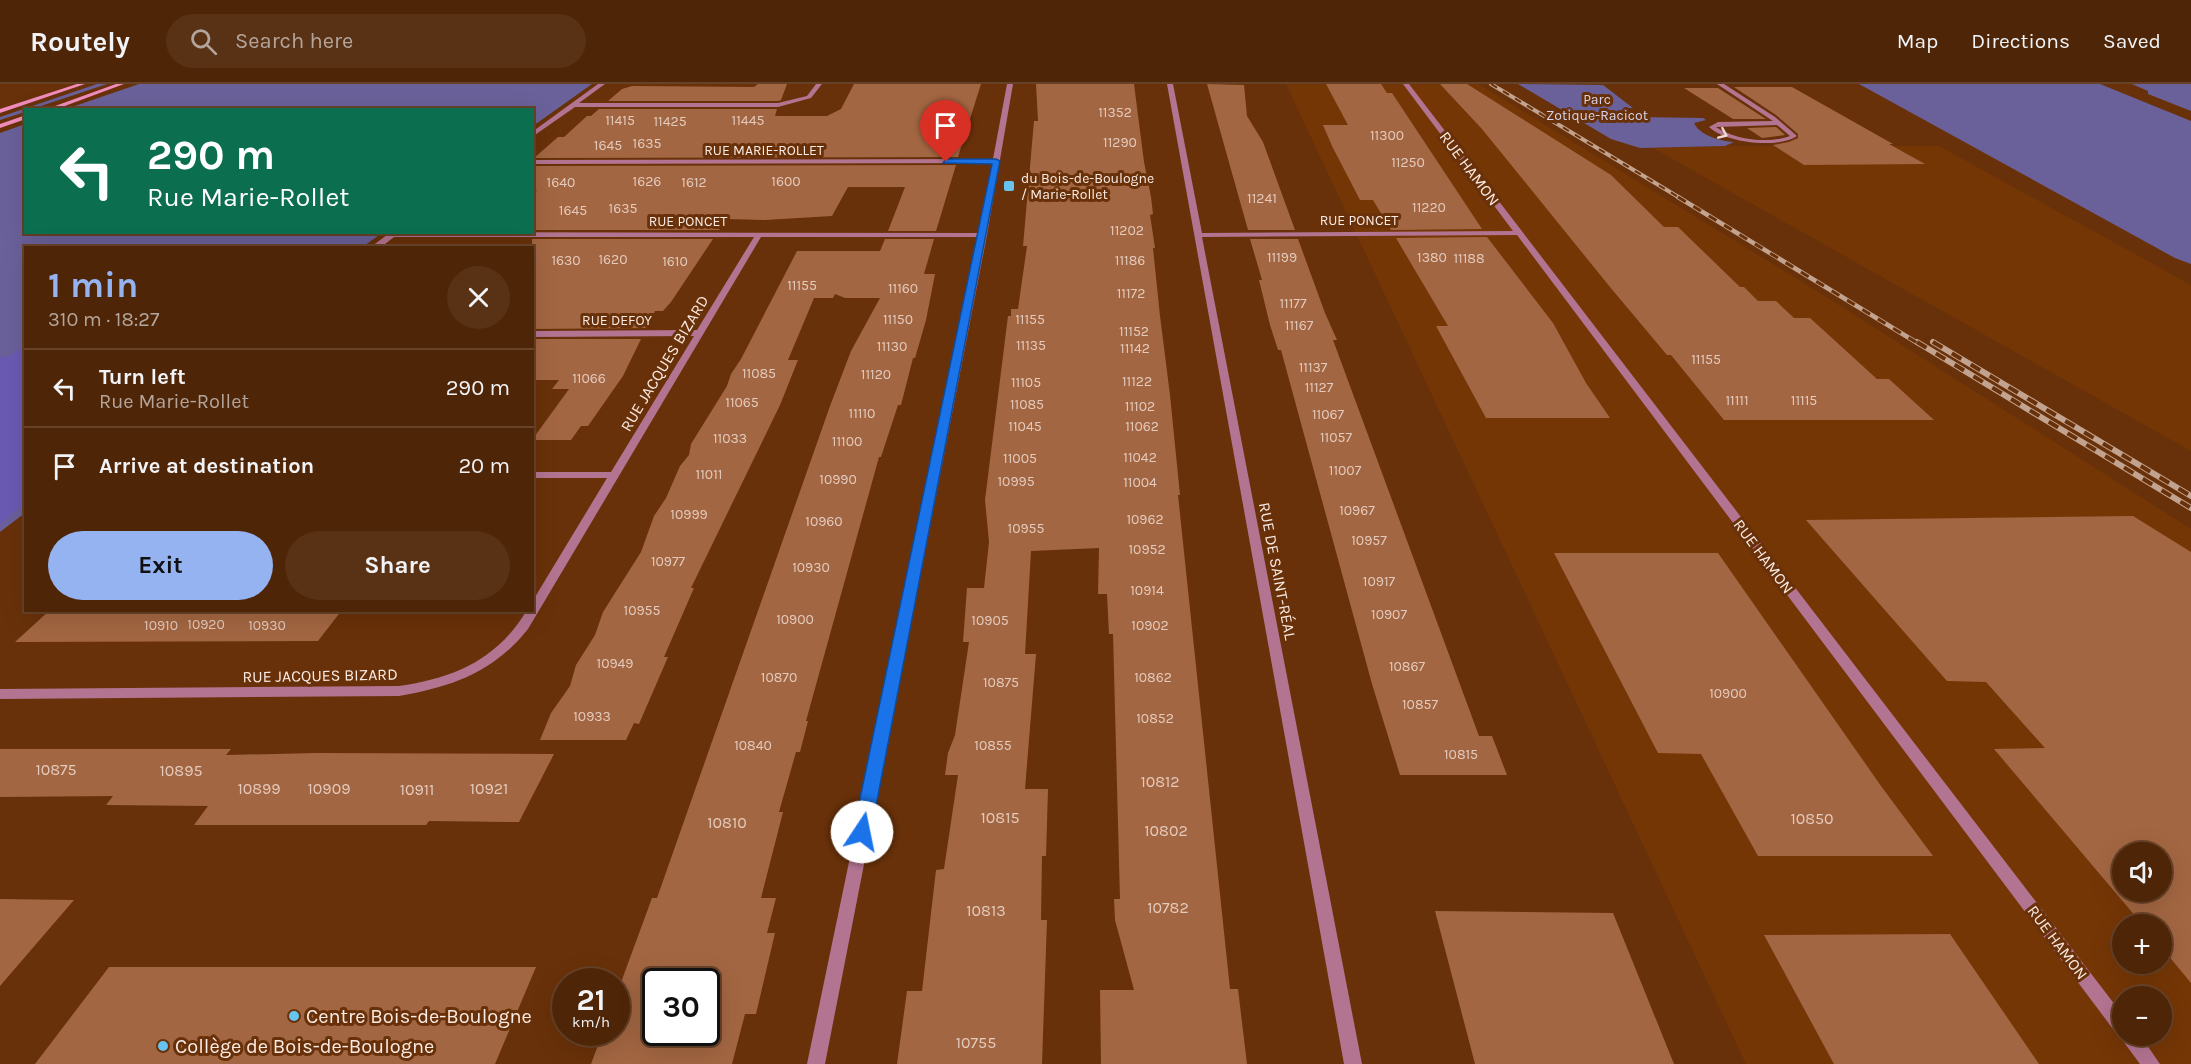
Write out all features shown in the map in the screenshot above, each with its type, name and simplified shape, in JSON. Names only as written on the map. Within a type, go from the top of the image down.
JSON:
[{"type":"main road","points":[[0,111],[82,84]]},
{"type":"main road","points":[[53,108],[121,84]]},
{"type":"main road","points":[[0,126],[24,118]]},
{"type":"street","points":[[534,134],[602,84]]},
{"type":"street","points":[[573,105],[778,105],[809,97],[819,84]]},
{"type":"street","points":[[816,1064],[982,235],[1010,84]]},
{"type":"street","name":"RUE DE SAINT-RÉAL","points":[[1170,84],[1353,1064]]},
{"type":"street","name":"RUE HAMON","points":[[1406,84],[2112,1014]]},
{"type":"street","points":[[1720,84],[1777,123],[1793,137],[1739,139],[1721,134],[1712,127],[1722,123],[1777,123]]},
{"type":"street","name":"RUE MARIE-ROLLET","points":[[534,162],[996,161]]},
{"type":"street","name":"RUE PONCET","points":[[1198,235],[1520,233]]},
{"type":"street","points":[[378,246],[395,234]]},
{"type":"street","name":"RUE PONCET","points":[[395,234],[982,235]]},
{"type":"street","name":"RUE JACQUES BIZARD","points":[[534,608],[614,475],[634,446],[759,235]]},
{"type":"street","name":"RUE DEFOY","points":[[534,334],[701,333]]},
{"type":"street","points":[[534,475],[614,475]]},
{"type":"street","name":"RUE JACQUES BIZARD","points":[[0,694],[384,692],[414,689],[446,681],[489,661],[518,635],[532,612]]},
{"type":"street","points":[[2137,1046],[2151,1064]]},
{"type":"shaded area","points":[[1286,84],[1478,84],[1817,291],[2191,529],[2191,1064],[1746,1064]]},
{"type":"shaded area","points":[[1939,146],[2191,285],[2191,451],[1653,148]]},
{"type":"shaded area","points":[[24,349],[24,505],[0,524],[0,357],[8,357]]},
{"type":"green space","points":[[97,84],[107,84],[35,108],[26,108]]},
{"type":"green space","points":[[139,84],[592,84],[534,125],[534,108],[69,108]]},
{"type":"green space","name":"Parc Zotique-Racicot","points":[[1518,84],[1603,85],[1633,108],[1623,108],[1634,117],[1703,118],[1706,120],[1694,123],[1697,128],[1717,139],[1734,142],[1725,146],[1640,148],[1611,139]]},
{"type":"green space","points":[[1859,84],[2100,84],[2191,121],[2191,264],[2175,258]]},
{"type":"green space","points":[[2132,84],[2191,84],[2191,111],[2148,94],[2148,91]]},
{"type":"green space","points":[[24,109],[24,112],[0,120],[0,117]]},
{"type":"green space","points":[[24,124],[24,234],[381,234],[364,246],[24,246],[24,514],[0,532],[0,133]]},
{"type":"building","points":[[758,84],[787,84],[781,100],[778,101],[608,101],[622,89],[632,86],[754,87]]},
{"type":"building","points":[[854,84],[981,84],[958,157],[534,158],[558,137],[564,137],[587,116],[591,116],[599,109],[777,109],[775,116],[827,116],[841,109]]},
{"type":"building","points":[[1036,84],[1134,84],[1153,214],[1150,215],[1155,248],[1153,248],[1230,989],[1238,989],[1247,1064],[1101,1064],[1100,990],[1134,990],[1115,920],[1114,899],[1120,899],[1113,634],[1109,634],[1107,594],[1098,594],[1099,548],[1031,551],[1025,654],[1036,654],[1025,789],[1048,789],[1046,856],[1042,856],[1041,920],[1047,920],[1042,1064],[897,1064],[907,991],[922,991],[936,870],[944,869],[958,775],[945,775],[948,753],[955,735],[969,642],[963,642],[967,588],[984,588],[989,542],[985,500],[1008,316],[1011,316],[1011,309],[1018,309],[1027,246],[1023,246],[1034,121],[1038,121]]},
{"type":"building","points":[[1207,84],[1244,85],[1247,116],[1263,142],[1295,230],[1248,230]]},
{"type":"building","points":[[1326,84],[1381,84],[1387,93],[1392,93],[1482,229],[1391,230],[1373,200],[1360,200],[1332,146],[1323,125],[1348,125]]},
{"type":"building","points":[[1440,84],[1467,84],[1611,175],[1664,227],[1678,227],[1740,287],[1744,287],[1758,301],[1776,301],[1794,318],[1810,318],[1877,379],[1889,379],[1934,420],[1724,420],[1671,355],[1667,355],[1610,287],[1482,129]]},
{"type":"building","points":[[1734,87],[1792,87],[1925,164],[1804,165],[1773,145],[1789,142],[1798,138],[1798,134],[1776,115]]},
{"type":"building","points":[[1684,88],[1718,88],[1766,119],[1733,119]]},
{"type":"building","points":[[1776,127],[1785,135],[1762,138],[1747,128]]},
{"type":"building","points":[[956,165],[936,231],[888,231],[905,187],[848,187],[832,216],[765,220],[727,219],[719,230],[534,230],[534,194],[537,190],[534,190],[534,166]]},
{"type":"building","points":[[1487,237],[1553,323],[1586,383],[1610,418],[1486,418],[1436,326],[1448,326],[1396,238]]},
{"type":"building","points":[[532,239],[713,239],[671,302],[663,311],[655,311],[647,328],[534,329],[534,246],[532,246]]},
{"type":"building","points":[[885,239],[934,239],[924,274],[935,274],[926,320],[915,358],[913,358],[901,405],[898,405],[881,457],[879,457],[806,721],[808,721],[800,752],[796,752],[779,812],[783,812],[761,898],[776,898],[767,933],[775,933],[756,1014],[745,1014],[732,1064],[591,1064],[598,1046],[630,1046],[630,968],[626,968],[652,898],[657,898],[830,406],[851,351],[880,298],[845,298],[835,294],[833,298],[814,298],[788,360],[798,360],[780,405],[691,588],[694,588],[664,657],[668,657],[639,724],[634,723],[626,740],[540,740],[551,713],[570,686],[576,665],[595,635],[603,612],[641,552],[654,516],[666,498],[680,466],[689,455],[691,444],[727,386],[731,374],[797,251],[880,251]]},
{"type":"building","points":[[1250,239],[1298,239],[1337,340],[1333,340],[1479,736],[1492,736],[1507,775],[1400,775],[1372,684],[1281,350],[1278,350],[1270,325],[1259,280],[1262,280]]},
{"type":"building","points":[[534,339],[641,339],[623,376],[588,426],[581,426],[571,440],[534,440],[569,389],[552,389],[559,380],[534,380]]},
{"type":"building","points":[[2133,516],[2191,552],[2191,983],[2172,960],[2172,914],[2134,914],[2123,902],[2172,902],[2172,842],[2112,842],[2112,889],[1994,749],[2045,748],[1986,682],[1947,681],[1806,520]]},
{"type":"building","points":[[1554,553],[1718,553],[1881,786],[1933,856],[1758,856],[1701,754],[1658,753]]},
{"type":"building","points":[[48,612],[340,612],[318,641],[15,642]]},
{"type":"building","points":[[0,749],[231,749],[226,755],[554,754],[519,822],[429,821],[426,825],[194,825],[208,806],[106,805],[113,796],[0,797]]},
{"type":"building","points":[[0,899],[74,900],[0,986]]},
{"type":"building","points":[[1435,911],[1613,913],[1674,1064],[1475,1064]]},
{"type":"building","points":[[1950,934],[2039,1064],[1834,1064],[1764,935]]},
{"type":"building","name":"Centre Bois-de-Boulogne","points":[[109,967],[536,967],[495,1064],[35,1064]]},
{"type":"railway","points":[[1491,84],[1680,198]]},
{"type":"railway","points":[[1678,197],[1919,344]]},
{"type":"railway","points":[[1917,342],[2191,508]]},
{"type":"railway","points":[[1936,344],[1933,342],[2191,496]]},
{"type":"place","name":"du Bois-de-Boulogne / Marie-Rollet","points":[[1009,186]]},
{"type":"place","name":"Centre Bois-de-Boulogne","points":[[294,1016]]},
{"type":"place","name":"Collège de Bois-de-Boulogne","points":[[163,1046]]},
{"type":"route","points":[[862,832],[996,161],[946,162]]}]
